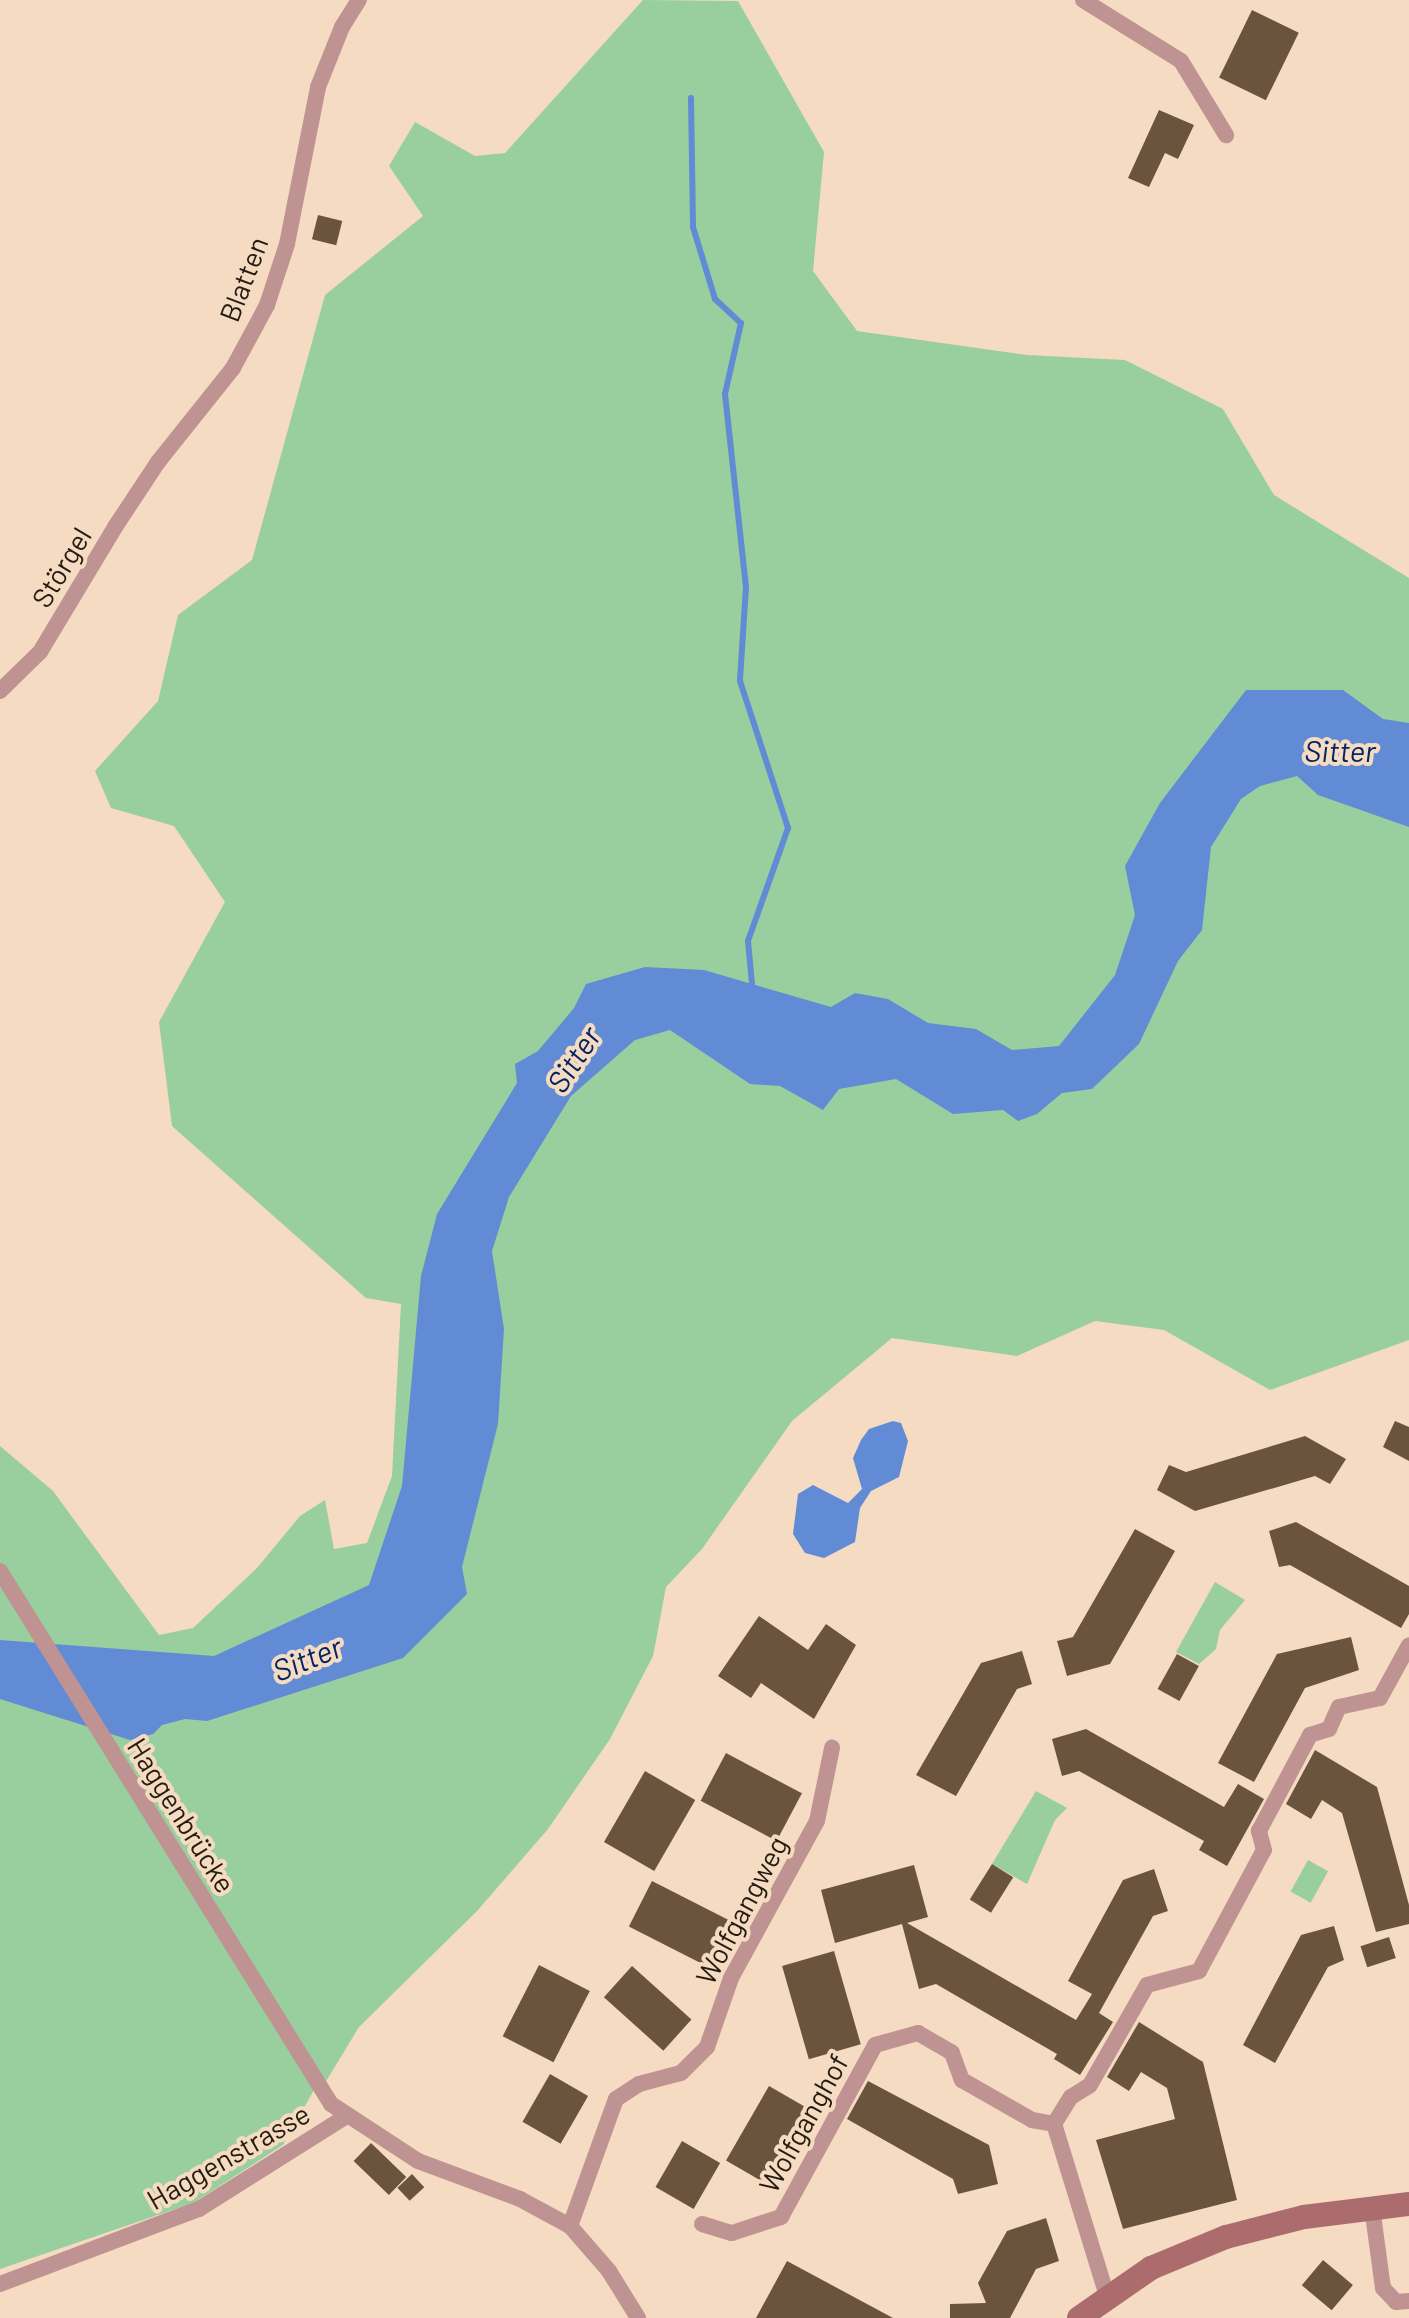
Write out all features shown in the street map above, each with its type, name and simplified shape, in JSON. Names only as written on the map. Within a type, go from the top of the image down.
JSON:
[{"type":"street","name":"Blatten","points":[[158,462],[233,368],[267,305],[287,244],[318,87],[342,27],[359,0]]},
{"type":"street","points":[[1083,0],[1181,61],[1226,135]]},
{"type":"street","name":"Störgel","points":[[0,691],[40,652],[158,462]]},
{"type":"street","name":"Haggenbrücke","points":[[0,1571],[320,2086]]},
{"type":"street","points":[[1107,2296],[1054,2124],[1071,2097],[1090,2085],[1147,1985],[1199,1971],[1264,1850],[1259,1831],[1310,1735],[1329,1729],[1339,1707],[1380,1698],[1409,1645]]},
{"type":"street","name":"Wolfgangweg","points":[[570,2226],[616,2099],[639,2084],[681,2073],[707,2047],[731,1978],[817,1821],[832,1748]]},
{"type":"street","name":"Wolfganghof","points":[[702,2224],[732,2233],[781,2217],[875,2045],[918,2033],[952,2053],[962,2080],[1032,2120],[1054,2124]]},
{"type":"street","name":"Haggenstrasse","points":[[320,2086],[345,2117],[368,2126],[418,2161],[520,2199],[570,2226],[609,2271],[638,2318]]},
{"type":"street","name":"Haggenstrasse","points":[[0,2284],[199,2209],[345,2117]]},
{"type":"street","points":[[1079,2318],[1151,2268],[1226,2237],[1372,2207],[1409,2204]]},
{"type":"street","points":[[1372,2207],[1383,2288],[1396,2302],[1409,2301]]},
{"type":"green space","points":[[643,0],[738,1],[824,152],[813,271],[857,331],[1027,355],[1125,360],[1223,409],[1274,495],[1409,578],[1409,1340],[1270,1390],[1164,1330],[1095,1321],[1017,1356],[892,1338],[792,1421],[702,1549],[666,1587],[653,1656],[610,1739],[548,1829],[477,1911],[359,2027],[325,2083],[314,2090],[283,2145],[193,2203],[0,2269],[0,1446],[53,1491],[159,1635],[193,1628],[257,1568],[300,1516],[325,1500],[334,1549],[367,1543],[392,1476],[401,1304],[366,1298],[172,1126],[159,1022],[225,902],[174,826],[111,808],[95,771],[158,701],[178,615],[252,560],[325,295],[423,216],[389,166],[415,122],[475,156],[505,153]]},
{"type":"green space","points":[[1215,1582],[1245,1600],[1220,1630],[1216,1649],[1199,1664],[1176,1652]]},
{"type":"green space","points":[[1036,1791],[1067,1808],[1055,1820],[1027,1884],[992,1864]]},
{"type":"green space","points":[[1308,1860],[1328,1871],[1311,1903],[1291,1891]]},
{"type":"water","name":"Sitter","points":[[1246,690],[1343,690],[1383,719],[1409,723],[1409,827],[1318,795],[1297,776],[1260,786],[1241,799],[1211,847],[1202,930],[1178,961],[1139,1044],[1092,1089],[1062,1093],[1037,1114],[1018,1121],[1003,1110],[953,1114],[896,1079],[839,1089],[823,1110],[780,1086],[750,1084],[670,1030],[635,1040],[571,1096],[509,1197],[492,1251],[504,1329],[498,1424],[462,1567],[467,1594],[403,1658],[207,1721],[185,1719],[162,1725],[153,1734],[130,1740],[0,1699],[0,1640],[214,1656],[369,1585],[402,1486],[421,1276],[437,1214],[517,1083],[515,1064],[538,1051],[574,1008],[586,984],[645,967],[704,970],[831,1007],[855,993],[888,999],[928,1023],[976,1029],[1012,1050],[1059,1046],[1115,975],[1135,915],[1125,866],[1160,803]]},
{"type":"water","points":[[893,1421],[901,1423],[908,1441],[899,1477],[871,1491],[860,1508],[855,1542],[824,1558],[805,1553],[793,1534],[798,1494],[813,1485],[848,1503],[862,1489],[853,1458],[861,1440],[869,1429]]},
{"type":"building","points":[[1252,10],[1299,33],[1266,100],[1219,77]]},
{"type":"building","points":[[1159,110],[1194,125],[1178,159],[1165,153],[1149,187],[1128,178]]},
{"type":"building","points":[[318,215],[342,221],[336,245],[312,239]]},
{"type":"building","points":[[1395,1421],[1409,1427],[1409,1461],[1383,1447]]},
{"type":"building","points":[[1305,1436],[1346,1459],[1330,1484],[1315,1476],[1195,1511],[1157,1490],[1169,1465],[1186,1472]]},
{"type":"building","points":[[1296,1522],[1409,1586],[1409,1614],[1401,1628],[1290,1565],[1279,1567],[1269,1531]]},
{"type":"building","points":[[1135,1529],[1175,1551],[1110,1664],[1067,1676],[1057,1641],[1073,1637]]},
{"type":"building","points":[[759,1616],[808,1650],[826,1624],[856,1645],[814,1719],[761,1683],[751,1698],[718,1676]]},
{"type":"building","points":[[1351,1637],[1359,1670],[1305,1688],[1254,1782],[1218,1763],[1277,1654]]},
{"type":"building","points":[[1022,1651],[1032,1684],[1017,1689],[956,1796],[916,1775],[981,1663]]},
{"type":"building","points":[[1177,1654],[1199,1666],[1179,1701],[1158,1689]]},
{"type":"building","points":[[1086,1729],[1224,1807],[1238,1784],[1264,1799],[1227,1866],[1199,1850],[1204,1841],[1079,1771],[1062,1776],[1052,1739]]},
{"type":"building","points":[[1315,1750],[1377,1787],[1409,1905],[1409,1924],[1376,1932],[1342,1813],[1322,1800],[1311,1819],[1286,1804]]},
{"type":"building","points":[[726,1753],[802,1793],[777,1841],[701,1801]]},
{"type":"building","points":[[645,1771],[695,1800],[654,1871],[604,1842]]},
{"type":"building","points":[[992,1864],[1013,1877],[991,1913],[970,1900]]},
{"type":"building","points":[[914,1865],[928,1917],[907,1923],[1076,2020],[1092,1994],[1068,1981],[1123,1880],[1154,1869],[1168,1911],[1153,1916],[1099,2013],[1113,2022],[1080,2075],[1054,2059],[1057,2054],[936,1984],[919,1989],[902,1924],[835,1943],[821,1890]]},
{"type":"building","points":[[652,1881],[729,1920],[705,1965],[629,1926]]},
{"type":"building","points":[[1334,1926],[1344,1960],[1328,1967],[1275,2063],[1243,2045],[1301,1935]]},
{"type":"building","points":[[1389,1937],[1396,1958],[1367,1967],[1360,1946]]},
{"type":"building","points":[[834,1951],[861,2044],[809,2059],[782,1966]]},
{"type":"building","points":[[539,1965],[590,1991],[553,2062],[503,2036]]},
{"type":"building","points":[[632,1966],[691,2020],[663,2051],[604,1997]]},
{"type":"building","points":[[1139,2022],[1203,2062],[1237,2200],[1123,2229],[1096,2140],[1175,2119],[1167,2088],[1141,2072],[1129,2091],[1107,2077]]},
{"type":"building","points":[[550,2074],[588,2096],[561,2144],[522,2122]]},
{"type":"building","points":[[868,2081],[989,2145],[998,2184],[958,2194],[953,2179],[847,2119]]},
{"type":"building","points":[[769,2086],[816,2113],[773,2187],[726,2160]]},
{"type":"building","points":[[682,2141],[720,2163],[694,2209],[656,2187]]},
{"type":"building","points":[[371,2143],[406,2177],[389,2195],[354,2161]]},
{"type":"building","points":[[412,2174],[424,2187],[410,2201],[397,2188]]},
{"type":"building","points":[[1046,2218],[1059,2261],[1036,2269],[1010,2318],[950,2318],[950,2304],[986,2303],[978,2283],[1007,2231]]},
{"type":"building","points":[[1323,2260],[1353,2285],[1332,2310],[1302,2285]]},
{"type":"building","points":[[787,2261],[893,2318],[756,2318]]},
{"type":"waterway","points":[[691,98],[693,227],[715,299],[741,323],[725,394],[746,587],[740,681],[788,828],[748,941],[753,995]]}]
